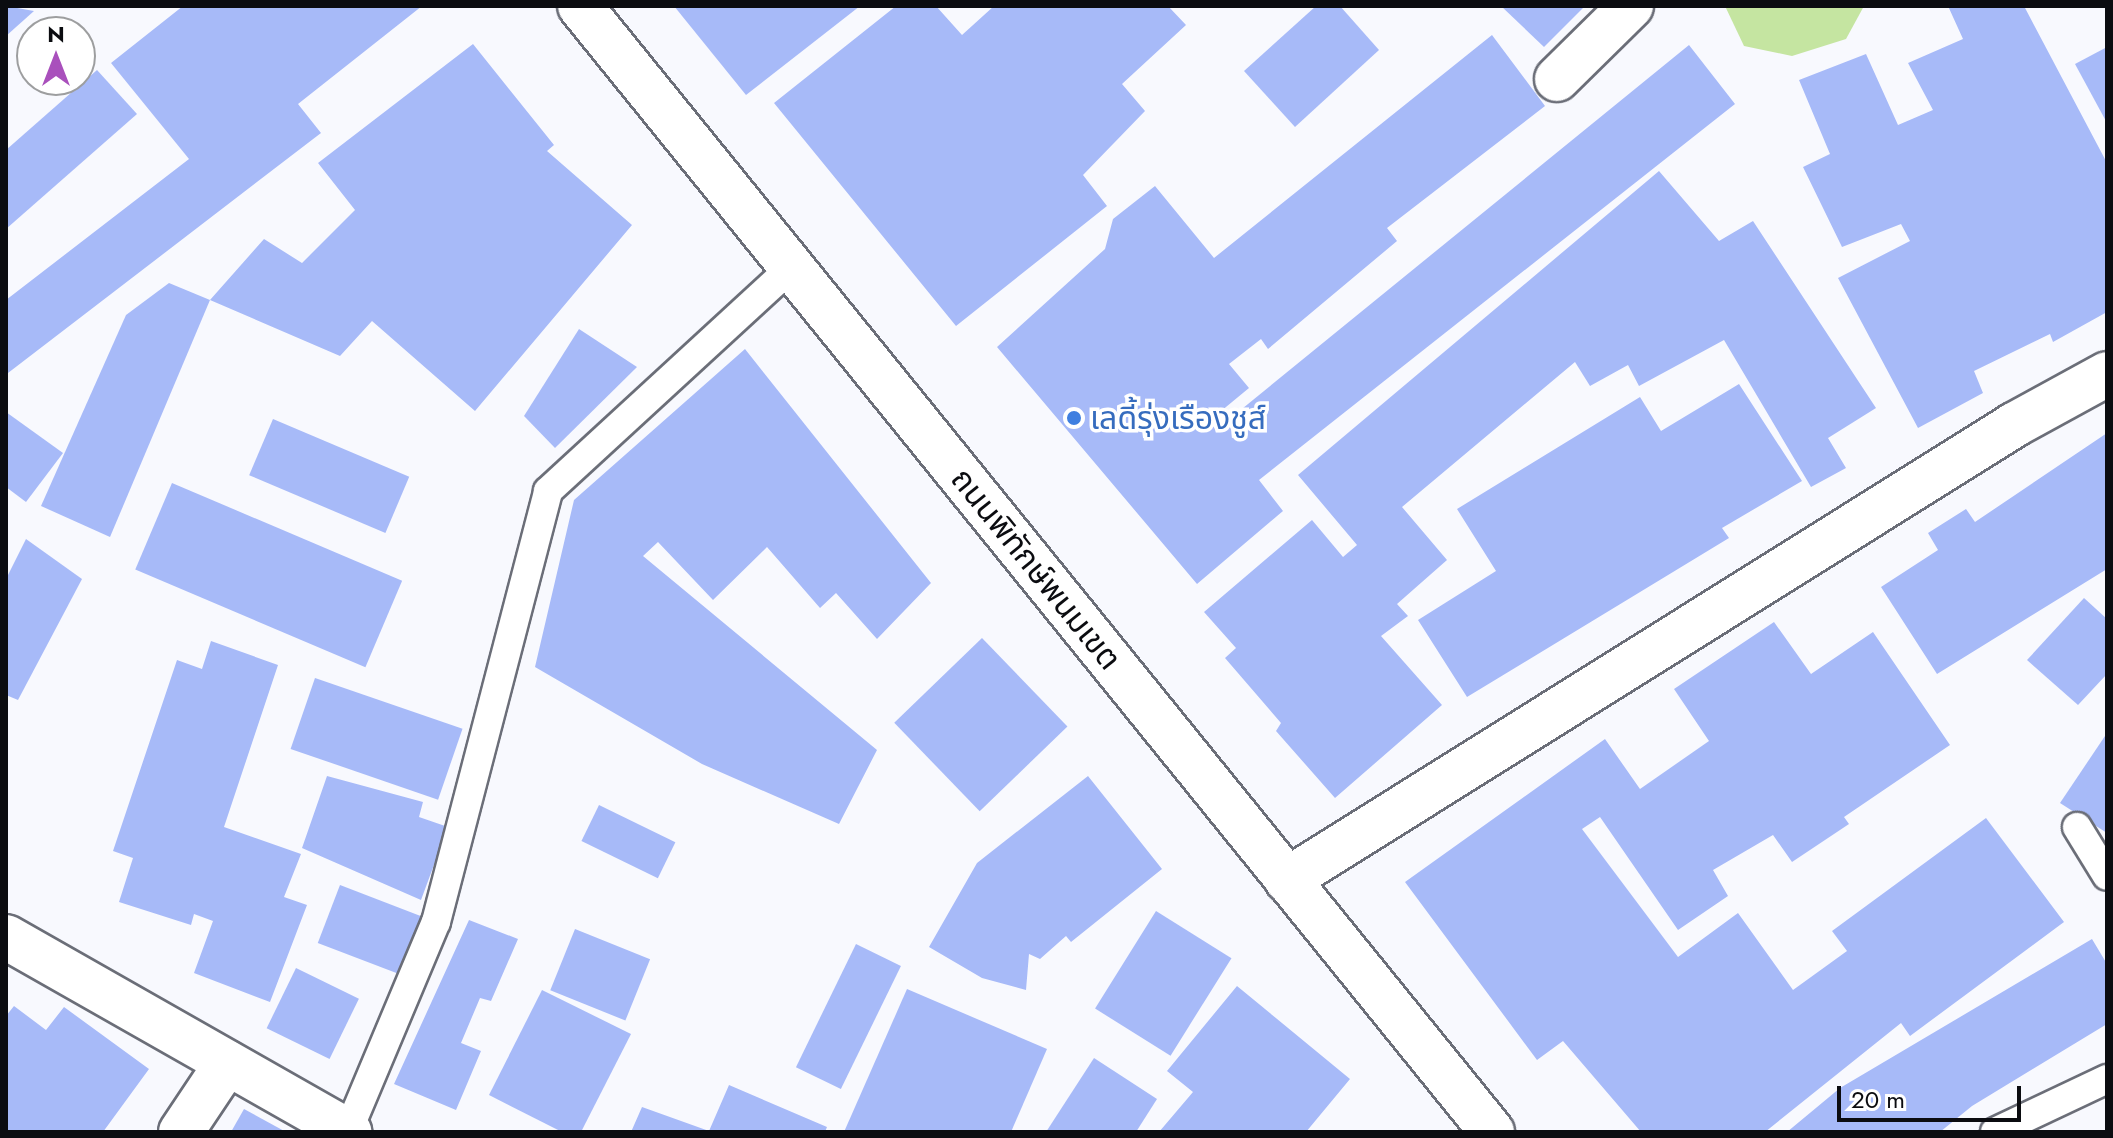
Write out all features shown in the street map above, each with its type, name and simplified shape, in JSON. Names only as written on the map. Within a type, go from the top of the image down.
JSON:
[{"type":"street","name":"ถนนพิทักษ์พนมเขต","points":[[580,6],[1492,1132]]},
{"type":"street","points":[[1557,79],[1631,6]]},
{"type":"street","points":[[1287,880],[2014,425],[2107,374]]},
{"type":"street","points":[[6,937],[348,1132]]},
{"type":"street","points":[[181,1132],[227,1063]]},
{"type":"lane","points":[[348,1132],[436,922],[548,491],[792,267]]},
{"type":"lane","points":[[2077,827],[2107,876]]},
{"type":"lane","points":[[1995,1132],[2107,1079]]},
{"type":"green space","points":[[1725,6],[1864,6],[1846,39],[1792,56],[1744,46]]},
{"type":"building","points":[[6,6],[34,11],[28,16],[16,16],[16,27],[6,36]]},
{"type":"building","points":[[183,6],[422,6],[298,104],[321,133],[8,373],[6,300],[189,159],[111,63]]},
{"type":"building","points":[[674,6],[860,6],[746,95]]},
{"type":"building","points":[[896,6],[936,6],[962,35],[994,6],[1168,6],[1186,25],[1122,84],[1145,111],[1083,175],[1107,206],[956,326],[774,103]]},
{"type":"building","points":[[1316,6],[1340,6],[1379,50],[1295,127],[1244,71]]},
{"type":"building","points":[[1501,6],[1585,6],[1544,47]]},
{"type":"building","points":[[1948,6],[2024,6],[2107,163],[2107,312],[2053,342],[2050,334],[1974,371],[1983,393],[1918,428],[1838,278],[1910,241],[1901,224],[1842,247],[1803,167],[1830,154],[1799,80],[1866,54],[1898,125],[1933,110],[1908,63],[1963,39]]},
{"type":"building","points":[[1492,35],[1545,106],[1387,228],[1397,241],[1268,349],[1261,339],[1229,364],[1249,388],[1209,421],[1216,430],[1689,45],[1735,104],[1259,480],[1283,511],[1197,584],[997,347],[1105,249],[1113,219],[1155,186],[1214,258]]},
{"type":"building","points":[[473,44],[554,145],[547,151],[632,225],[475,411],[372,321],[340,356],[210,300],[264,239],[302,263],[355,210],[318,163]]},
{"type":"building","points":[[2107,47],[2107,123],[2075,64]]},
{"type":"building","points":[[96,71],[137,114],[6,229],[6,150],[67,96],[96,96]]},
{"type":"building","points":[[1659,171],[1719,241],[1753,221],[1876,408],[1828,438],[1846,468],[1811,487],[1724,340],[1639,386],[1628,365],[1590,386],[1575,362],[1402,507],[1447,560],[1397,604],[1408,616],[1381,636],[1442,705],[1335,798],[1276,731],[1281,723],[1225,658],[1236,648],[1204,612],[1312,520],[1343,557],[1357,545],[1298,475]]},
{"type":"building","points":[[169,283],[210,300],[110,537],[41,506],[126,315]]},
{"type":"building","points":[[579,329],[637,367],[555,448],[524,416]]},
{"type":"building","points":[[745,349],[931,583],[877,639],[836,593],[820,608],[767,547],[713,600],[658,542],[643,556],[877,750],[839,824],[702,764],[535,667],[574,500]]},
{"type":"building","points":[[1739,384],[1802,481],[1722,528],[1729,538],[1467,697],[1418,620],[1496,571],[1457,509],[1640,397],[1661,431]]},
{"type":"building","points":[[6,412],[63,453],[26,502],[6,487]]},
{"type":"building","points":[[273,419],[409,477],[385,533],[249,475]]},
{"type":"building","points":[[2107,433],[2107,569],[1937,674],[1881,587],[1938,550],[1928,533],[1966,509],[1975,522]]},
{"type":"building","points":[[172,483],[402,581],[365,667],[135,570]]},
{"type":"building","points":[[26,539],[82,579],[18,700],[6,695],[6,579]]},
{"type":"building","points":[[2084,598],[2107,619],[2107,674],[2078,705],[2027,660]]},
{"type":"building","points":[[1774,622],[1811,674],[1873,632],[1950,745],[1844,817],[1849,824],[1792,862],[1773,835],[1713,870],[1728,896],[1678,930],[1600,817],[1582,829],[1678,957],[1738,913],[1793,990],[1847,951],[1832,931],[1986,818],[2064,922],[1910,1036],[1901,1023],[1765,1132],[1641,1132],[1563,1041],[1537,1060],[1405,882],[1605,739],[1640,789],[1709,741],[1674,689]]},
{"type":"building","points":[[982,638],[1067,726],[980,811],[894,723]]},
{"type":"building","points":[[211,641],[278,665],[224,827],[301,854],[284,897],[307,905],[270,1002],[194,973],[213,921],[194,914],[191,925],[119,902],[133,858],[113,851],[177,660],[202,669]]},
{"type":"building","points":[[315,678],[463,729],[438,800],[291,749]]},
{"type":"building","points":[[2107,733],[2107,833],[2060,803]]},
{"type":"building","points":[[327,776],[423,802],[419,817],[448,827],[421,900],[302,848]]},
{"type":"building","points":[[1088,776],[1162,869],[1071,942],[1066,936],[1040,959],[1029,954],[1026,990],[982,978],[929,947],[977,863]]},
{"type":"building","points":[[599,805],[675,842],[658,878],[581,841]]},
{"type":"building","points":[[340,885],[421,916],[399,974],[318,943]]},
{"type":"building","points":[[1156,911],[1231,958],[1171,1056],[1095,1009]]},
{"type":"building","points":[[469,920],[518,939],[491,1001],[480,998],[461,1043],[481,1051],[456,1110],[394,1084]]},
{"type":"building","points":[[575,929],[650,959],[625,1021],[550,990]]},
{"type":"building","points":[[2092,939],[2107,964],[2107,1024],[1972,1106],[1940,1132],[1787,1132],[1840,1088]]},
{"type":"building","points":[[856,944],[901,966],[841,1089],[796,1067]]},
{"type":"building","points":[[296,968],[359,999],[330,1059],[267,1028]]},
{"type":"building","points":[[1237,986],[1350,1079],[1306,1132],[1159,1132],[1193,1092],[1167,1071]]},
{"type":"building","points":[[907,989],[1047,1049],[1011,1132],[844,1132]]},
{"type":"building","points":[[542,990],[631,1034],[581,1132],[562,1132],[489,1095]]},
{"type":"building","points":[[14,1006],[46,1030],[64,1007],[149,1069],[103,1132],[6,1132],[6,1016]]},
{"type":"building","points":[[1094,1058],[1157,1099],[1136,1132],[1046,1132]]},
{"type":"building","points":[[729,1085],[827,1127],[825,1132],[631,1132],[642,1107],[709,1131]]},
{"type":"building","points":[[244,1109],[286,1132],[231,1132]]},
{"type":"place","name":"เลดี้รุ่งเรืองชูส์","points":[[1074,418]]}]
